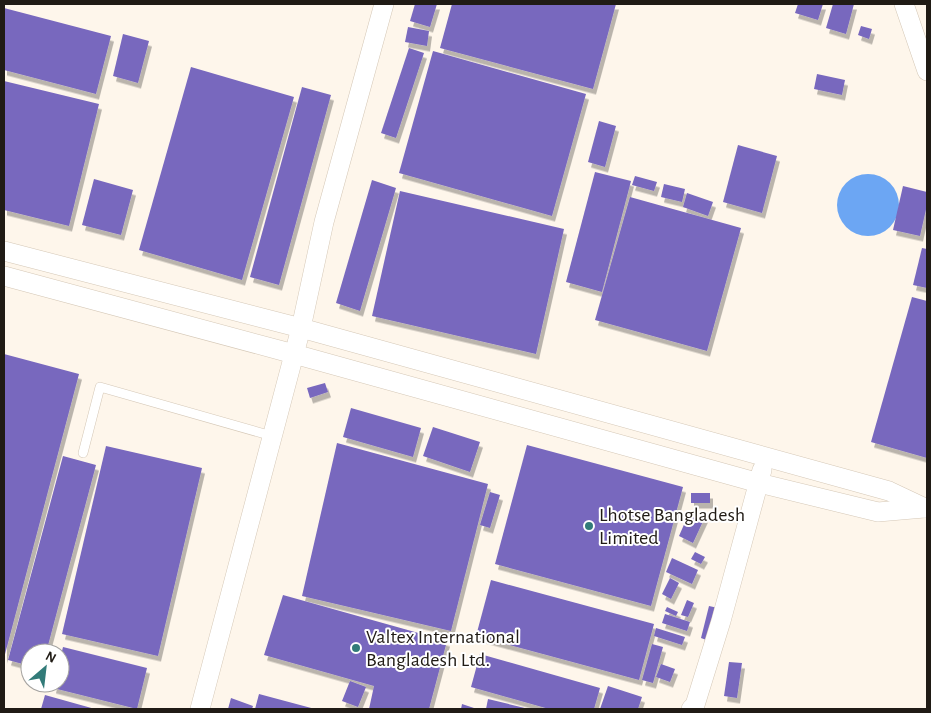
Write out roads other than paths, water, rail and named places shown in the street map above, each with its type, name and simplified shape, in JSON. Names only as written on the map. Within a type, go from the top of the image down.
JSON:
[{"type":"street","points":[[200,709],[301,328],[324,222],[384,4]]},
{"type":"street","points":[[904,4],[927,71]]},
{"type":"street","points":[[4,251],[301,328],[890,491],[926,508]]},
{"type":"street","points":[[4,276],[759,482],[878,512],[926,508]]},
{"type":"street","points":[[691,709],[695,705],[721,621],[766,457]]},
{"type":"lane","points":[[83,453],[100,387],[272,436]]},
{"type":"water","points":[[868,174],[880,176],[890,183],[897,193],[899,205],[897,217],[890,227],[880,234],[868,236],[856,234],[846,227],[839,217],[837,205],[839,193],[846,183],[856,176]]},
{"type":"place","name":"Lhotse Bangladesh Limited","points":[[589,526]]},
{"type":"place","name":"Valtex International Bangladesh Ltd.","points":[[356,648]]}]
